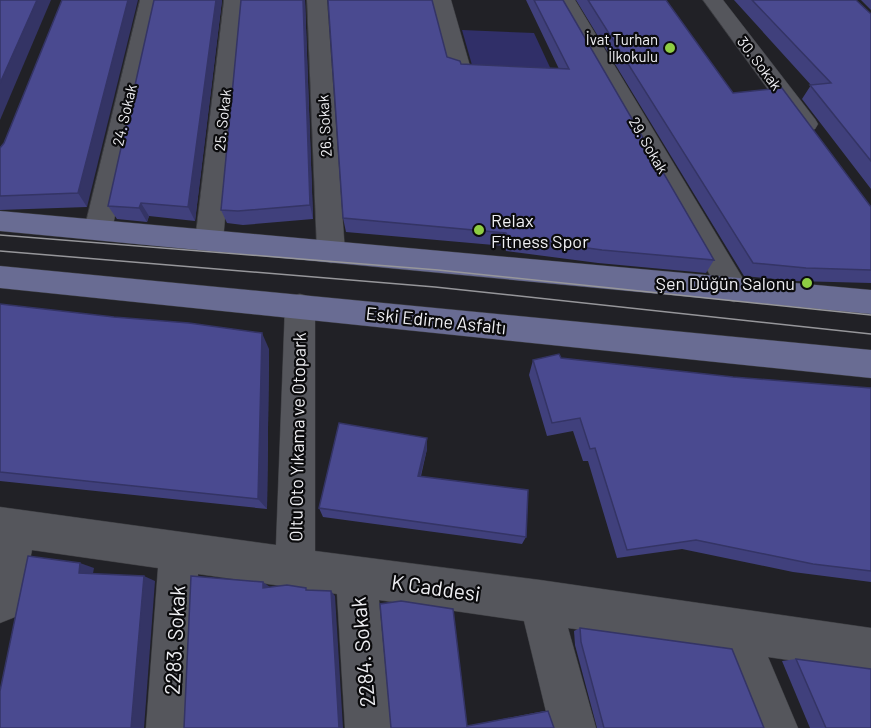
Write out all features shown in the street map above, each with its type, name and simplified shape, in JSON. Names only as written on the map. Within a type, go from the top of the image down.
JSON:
[{"type":"main road","points":[[0,221],[871,302]]},
{"type":"main road","name":"Eski Edirne Asfaltı","points":[[0,277],[871,364]]},
{"type":"street","name":"24. Sokak","points":[[98,230],[150,0]]},
{"type":"street","name":"25. Sokak","points":[[209,240],[234,0]]},
{"type":"street","name":"26. Sokak","points":[[317,0],[331,252]]},
{"type":"street","points":[[441,0],[459,66]]},
{"type":"street","name":"29. Sokak","points":[[565,0],[734,290]]},
{"type":"street","name":"30. Sokak","points":[[713,0],[816,139]]},
{"type":"street","name":"Oltu Oto Yıkama ve Otopark","points":[[295,568],[300,306]]},
{"type":"street","points":[[0,602],[8,527]]},
{"type":"street","name":"K Caddesi","points":[[8,527],[540,601],[871,650]]},
{"type":"street","name":"2283. Sokak","points":[[169,728],[179,552]]},
{"type":"street","name":"2284. Sokak","points":[[356,576],[368,728]]},
{"type":"street","points":[[540,601],[573,728]]},
{"type":"street","points":[[736,631],[775,728]]},
{"type":"shaded area","points":[[462,30],[534,33],[554,76],[474,72]]},
{"type":"building","points":[[0,0],[37,0],[0,83]]},
{"type":"building","points":[[62,0],[128,0],[78,193],[0,196],[0,148]]},
{"type":"building","points":[[154,0],[216,0],[188,207],[141,203],[139,208],[108,206]]},
{"type":"building","points":[[241,0],[303,0],[310,205],[238,211],[221,210]]},
{"type":"building","points":[[328,0],[432,0],[447,57],[460,61],[461,64],[569,69],[534,0],[563,0],[714,260],[602,250],[508,237],[506,233],[343,218]]},
{"type":"building","points":[[588,0],[666,0],[733,93],[782,88],[871,207],[871,270],[806,268],[753,263]]},
{"type":"building","points":[[752,0],[856,0],[871,14],[871,161],[810,85],[831,83]]},
{"type":"building","points":[[0,304],[189,323],[262,333],[258,499],[0,472]]},
{"type":"building","points":[[559,354],[561,358],[733,377],[871,388],[871,571],[813,564],[696,540],[627,550],[595,448],[590,449],[580,418],[552,423],[533,360]]},
{"type":"building","points":[[339,423],[427,438],[418,476],[528,490],[526,537],[319,508]]},
{"type":"building","points":[[28,556],[80,563],[79,573],[144,576],[131,728],[0,728],[0,691]]},
{"type":"building","points":[[191,576],[263,582],[263,588],[287,585],[306,588],[306,590],[331,591],[339,728],[184,728]]},
{"type":"building","points":[[401,601],[453,609],[467,726],[548,711],[554,728],[391,728],[380,604]]},
{"type":"building","points":[[580,628],[732,649],[764,728],[604,728],[581,642]]},
{"type":"building","points":[[796,659],[871,669],[871,728],[826,728]]},
{"type":"tram line","points":[[0,235],[438,270],[871,315]]},
{"type":"tram line","points":[[0,251],[435,287],[871,334]]},
{"type":"place","name":"İvat Turhan İlkokulu","points":[[670,48]]},
{"type":"place","name":"Relax Fitness Spor","points":[[479,230]]},
{"type":"place","name":"Şen Düğün Salonu","points":[[807,283]]}]
